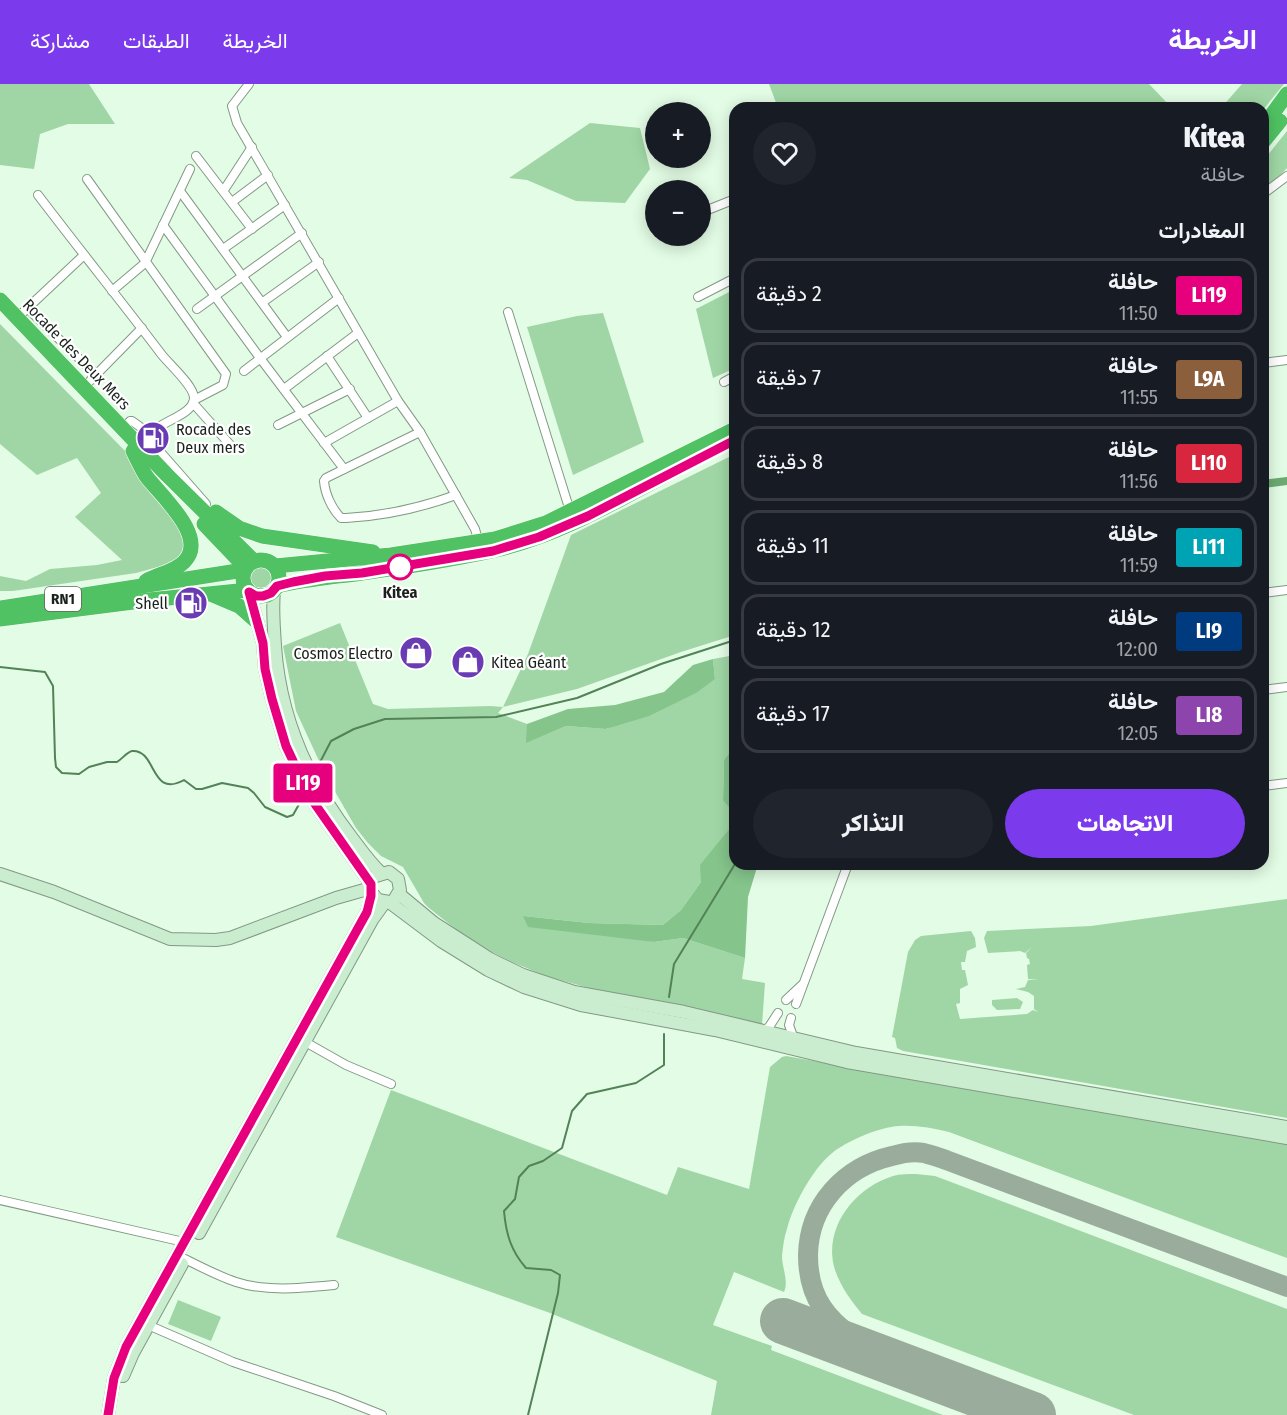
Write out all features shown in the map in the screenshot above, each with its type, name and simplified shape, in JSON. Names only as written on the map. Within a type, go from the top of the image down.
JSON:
[{"type":"highway","points":[[1269,119],[1287,94]]},
{"type":"highway","points":[[1269,135],[1287,113]]},
{"type":"highway","name":"Rocade des Deux Mers","points":[[0,300],[22,313],[53,355],[83,388],[167,475],[204,507],[248,566]]},
{"type":"highway","name":"Rocade des Deux Mers","points":[[0,313],[248,566]]},
{"type":"highway","name":"RN1","points":[[0,608],[138,588],[248,566],[264,560],[275,566],[391,555],[479,543],[531,528],[570,511],[729,432]]},
{"type":"highway","name":"RN1","points":[[0,620],[211,594],[249,591],[256,596],[263,596],[293,582],[493,551],[539,537],[588,516],[729,443]]},
{"type":"highway","points":[[133,451],[145,474],[186,527],[191,541],[190,554],[182,564],[152,578],[138,588]]},
{"type":"highway","points":[[204,507],[239,528],[262,536],[391,555]]},
{"type":"highway","points":[[248,566],[243,580],[249,591]]},
{"type":"highway","points":[[275,566],[279,576],[275,589]]},
{"type":"highway","points":[[272,608],[283,591],[293,582]]},
{"type":"highway","points":[[211,594],[239,606],[257,622]]},
{"type":"street","points":[[249,84],[232,106],[237,123],[398,401],[420,432],[475,529],[479,543]]},
{"type":"street","points":[[224,190],[252,147]]},
{"type":"street","points":[[196,156],[252,229]]},
{"type":"street","points":[[112,291],[145,263],[190,169]]},
{"type":"street","points":[[232,202],[268,175]]},
{"type":"street","points":[[1269,190],[1287,176]]},
{"type":"street","points":[[87,179],[226,374],[223,385],[193,402],[182,413],[150,434],[148,439],[188,482],[204,507]]},
{"type":"street","points":[[180,191],[287,337]]},
{"type":"street","points":[[38,195],[188,385],[194,396],[193,402]]},
{"type":"street","points":[[711,209],[729,201]]},
{"type":"street","points":[[224,249],[285,205]]},
{"type":"street","points":[[164,225],[344,469]]},
{"type":"street","points":[[197,309],[302,233]]},
{"type":"street","points":[[84,255],[22,313],[64,344],[96,375]]},
{"type":"street","points":[[263,302],[319,262]]},
{"type":"street","points":[[698,297],[729,281]]},
{"type":"street","points":[[244,371],[339,298]]},
{"type":"street","points":[[508,312],[570,511]]},
{"type":"street","points":[[83,388],[142,328]]},
{"type":"street","points":[[284,389],[358,333]]},
{"type":"street","points":[[53,355],[64,344]]},
{"type":"street","points":[[327,356],[368,418]]},
{"type":"street","points":[[1269,362],[1287,360]]},
{"type":"street","points":[[724,382],[729,379]]},
{"type":"street","points":[[278,425],[350,389]]},
{"type":"street","points":[[324,442],[398,401]]},
{"type":"street","points":[[193,402],[233,448]]},
{"type":"street","points":[[124,428],[132,420],[150,434]]},
{"type":"street","points":[[420,432],[326,478],[324,481],[326,493],[336,513],[341,518],[382,515],[410,510],[456,495]]},
{"type":"street","points":[[275,589],[272,608],[276,671],[286,714],[295,739],[314,782],[331,809],[381,873]]},
{"type":"street","points":[[1269,592],[1287,590]]},
{"type":"street","points":[[249,591],[263,643],[265,669],[279,726],[298,774],[328,825],[371,888],[375,898],[391,899],[506,967],[539,981],[591,996],[684,1012],[882,1063],[1287,1138]]},
{"type":"street","points":[[1269,689],[1287,687]]},
{"type":"street","points":[[1269,785],[1287,783]]},
{"type":"street","points":[[796,1004],[846,870]]},
{"type":"street","points":[[108,1415],[111,1391],[122,1357],[184,1242],[301,1040],[372,920],[401,886],[398,879],[389,872],[374,877],[367,912],[301,1040],[185,1259],[148,1325],[124,1374],[115,1415]]},
{"type":"street","points":[[0,874],[54,892],[153,933],[185,941],[230,938],[336,898],[371,888]]},
{"type":"street","points":[[391,899],[427,932],[506,979],[543,993],[600,1009],[682,1023],[834,1059],[882,1063],[1287,1127]]},
{"type":"street","points":[[786,1000],[803,985]]},
{"type":"street","points":[[768,1032],[778,1014]]},
{"type":"street","points":[[768,1032],[790,1021],[794,1039]]},
{"type":"street","points":[[301,1040],[346,1065],[391,1084]]},
{"type":"street","points":[[0,1200],[184,1242]]},
{"type":"street","points":[[185,1259],[247,1285],[293,1288],[334,1286]]},
{"type":"street","points":[[148,1325],[233,1362],[334,1396],[382,1415]]},
{"type":"green space","points":[[0,84],[89,84],[115,124],[68,124],[40,134],[34,169],[0,165]]},
{"type":"green space","points":[[769,84],[1149,84],[1166,102],[776,102]]},
{"type":"green space","points":[[1242,84],[1284,84],[1269,103],[1226,102]]},
{"type":"green space","points":[[590,123],[640,128],[645,148],[645,168],[650,169],[625,203],[576,201],[527,180],[509,178]]},
{"type":"green space","points":[[1287,131],[1287,168],[1269,187],[1269,154]]},
{"type":"green space","points":[[729,292],[729,371],[713,378],[696,309]]},
{"type":"green space","points":[[603,313],[644,442],[573,475],[527,327]]},
{"type":"green space","points":[[0,324],[128,454],[177,523],[187,559],[136,573],[0,591],[0,576],[26,581],[50,569],[97,565],[122,560],[75,517],[101,493],[77,458],[37,475],[0,444]]},
{"type":"green space","points":[[729,457],[729,637],[577,689],[503,707],[528,654],[571,535]]},
{"type":"green space","points":[[261,564],[270,567],[273,576],[270,585],[261,588],[252,585],[249,576],[252,567]]},
{"type":"green space","points":[[340,623],[373,704],[388,709],[503,707],[498,713],[527,724],[527,742],[566,726],[607,729],[715,679],[713,659],[729,656],[729,753],[724,760],[723,799],[729,807],[729,830],[701,882],[681,910],[663,925],[589,923],[523,916],[654,942],[683,938],[745,958],[742,979],[765,983],[762,1025],[659,1001],[603,992],[546,976],[494,953],[458,931],[424,903],[403,867],[381,856],[356,828],[326,776],[296,711],[283,646]]},
{"type":"green space","points":[[713,659],[715,679],[696,693],[649,716],[606,729],[566,726],[526,743],[527,724],[568,709],[615,705],[664,692],[693,665]]},
{"type":"green space","points":[[729,753],[729,808],[723,800],[724,760]]},
{"type":"green space","points":[[729,829],[729,870],[756,870],[748,897],[745,958],[683,938],[654,942],[528,927],[523,916],[589,923],[663,925],[681,910],[701,882],[700,865]]},
{"type":"green space","points":[[1287,899],[1287,1118],[903,1051],[897,1048],[895,1038],[892,1037],[908,952],[915,940],[921,936],[971,931],[975,938],[976,947],[967,951],[965,962],[961,962],[968,985],[960,989],[960,1003],[956,1004],[960,1019],[1027,1014],[1033,1010],[1038,1012],[1034,1009],[1034,996],[1016,989],[1025,987],[1028,980],[1038,979],[1028,979],[1027,965],[1030,964],[1026,953],[1032,947],[1025,953],[1020,951],[988,953],[984,938],[987,931],[1091,926]]},
{"type":"green space","points":[[1017,998],[1023,1002],[1020,1009],[997,1010],[992,1005],[992,1000]]},
{"type":"green space","points":[[786,1056],[1287,1144],[1287,1258],[949,1132],[912,1126],[882,1129],[837,1149],[817,1169],[804,1188],[784,1239],[782,1256],[786,1279],[784,1292],[734,1272],[713,1325],[772,1346],[771,1350],[943,1415],[711,1415],[717,1381],[550,1313],[336,1237],[391,1090],[667,1195],[678,1167],[749,1189],[770,1067]]},
{"type":"green space","points":[[916,1174],[935,1176],[1287,1309],[1287,1415],[1134,1415],[862,1314],[847,1294],[835,1270],[832,1255],[837,1225],[844,1212],[866,1190],[893,1176]]},
{"type":"green space","points":[[178,1300],[221,1317],[211,1341],[168,1324]]},
{"type":"waterway","points":[[1269,483],[1287,481]]},
{"type":"waterway","points":[[317,768],[331,741],[354,729],[385,719],[496,717],[577,698],[661,664],[729,642]]},
{"type":"waterway","points":[[0,667],[45,672],[53,686],[55,758],[56,767],[62,773],[79,774],[89,767],[117,762],[132,751],[140,752],[146,757],[159,779],[165,783],[173,784],[184,780],[196,789],[222,783],[248,788],[265,807],[287,817],[293,815],[302,799]]},
{"type":"waterway","points":[[669,997],[674,964],[731,870]]},
{"type":"waterway","points":[[528,1415],[558,1293],[560,1275],[551,1270],[526,1268],[510,1242],[504,1211],[515,1199],[519,1177],[529,1166],[543,1161],[562,1148],[572,1111],[587,1094],[636,1083],[664,1065],[664,1034]]},
{"type":"taxiway","points":[[898,1364],[857,1340],[829,1316],[813,1289],[808,1255],[815,1220],[832,1191],[859,1169],[875,1161],[900,1154],[920,1152],[941,1158],[1287,1287]]},
{"type":"runway","points":[[783,1321],[1033,1415]]},
{"type":"bus line","name":"LI19","points":[[108,1415],[114,1378],[126,1347],[367,912],[371,896],[371,884],[310,797],[286,746],[272,699],[265,669],[263,643],[249,592],[256,596],[263,596],[274,591],[277,586],[293,582],[493,551],[556,532],[729,443]]},
{"type":"place","name":"Rocade des Deux mers","points":[[153,438]]},
{"type":"place","name":"Kitea","points":[[400,567]]},
{"type":"place","name":"Shell","points":[[191,603]]},
{"type":"place","name":"Cosmos Electro","points":[[416,653]]},
{"type":"place","name":"Kitea Géant","points":[[468,662]]}]
